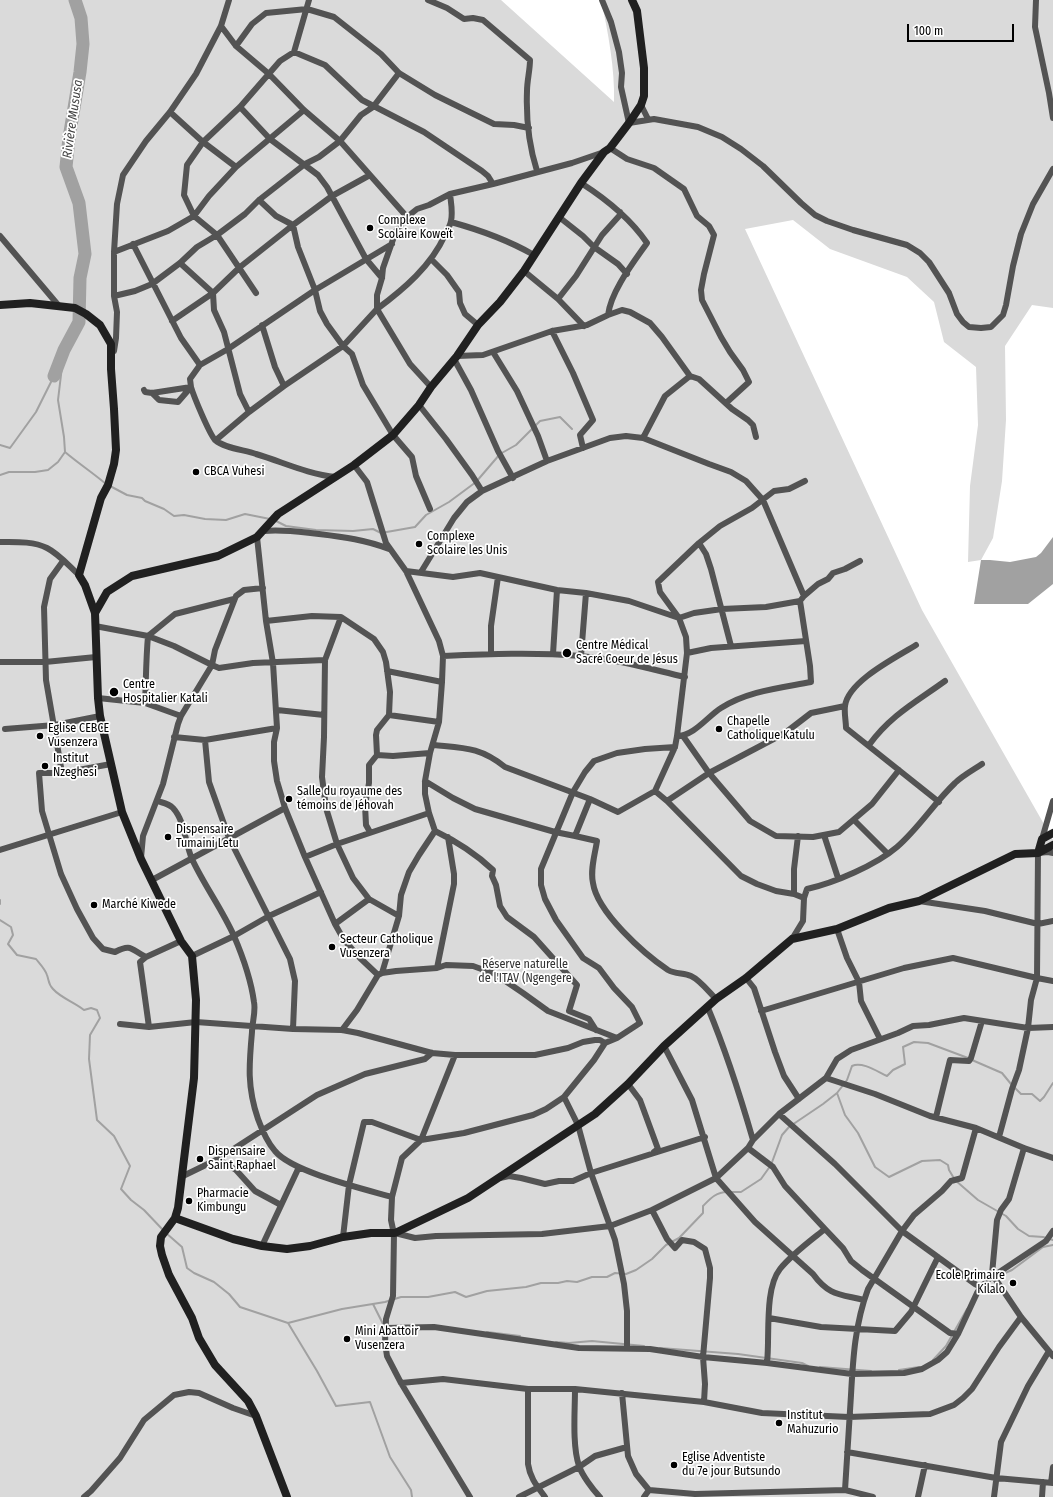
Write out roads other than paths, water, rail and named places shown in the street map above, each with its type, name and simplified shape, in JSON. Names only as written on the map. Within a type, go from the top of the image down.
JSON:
[{"type":"street","points":[[79,575],[101,498],[110,478],[116,450],[111,369],[117,312],[114,296],[114,252],[117,204],[123,175],[146,141],[170,112],[196,74],[221,26],[229,0]]},
{"type":"street","points":[[256,293],[240,267],[217,235],[194,216],[184,195],[187,165],[203,142],[240,107],[280,61],[294,52],[309,0]]},
{"type":"street","points":[[428,0],[447,8],[464,19],[473,18],[483,20],[530,60],[527,89],[529,128],[532,154],[537,171]]},
{"type":"street","points":[[602,0],[611,22],[619,52],[622,73],[621,87],[629,123]]},
{"type":"street","points":[[632,0],[637,10]]},
{"type":"street","points":[[95,613],[106,592],[132,576],[218,556],[257,537],[278,514],[354,465],[393,435],[456,358],[478,325],[500,302],[524,271],[581,183],[629,123],[640,105],[644,96],[644,68],[637,0]]},
{"type":"street","points":[[1036,0],[1035,28],[1053,118]]},
{"type":"street","points":[[236,46],[252,24],[266,13],[307,9],[334,17],[381,54],[399,73],[435,95],[494,124],[514,125],[529,128]]},
{"type":"street","points":[[221,26],[236,46],[269,74],[304,110],[340,140],[407,217]]},
{"type":"street","points":[[294,52],[326,65],[362,100],[424,132],[482,171],[488,176],[493,184]]},
{"type":"street","points":[[114,296],[135,291],[152,284],[197,247],[217,235],[245,214],[259,200],[305,164],[319,157],[340,140],[361,115],[373,106],[399,73]]},
{"type":"street","points":[[640,105],[648,119]]},
{"type":"street","points":[[240,107],[270,139],[318,175],[332,196],[366,259],[382,278]]},
{"type":"street","points":[[114,252],[168,231],[194,216],[209,196],[236,167],[304,110]]},
{"type":"street","points":[[170,112],[203,142],[236,167]]},
{"type":"street","points":[[629,123],[648,119],[698,127],[722,137],[763,166],[815,215],[853,230],[907,245],[920,253],[930,262],[949,293],[957,314],[969,327],[981,328],[991,326],[1003,315],[1021,234],[1033,204],[1053,169]]},
{"type":"street","points":[[431,387],[410,364],[377,309],[377,295],[383,268],[396,231],[407,217],[417,209],[429,205],[450,194],[572,163],[607,150],[627,159],[654,168],[684,190],[697,216],[712,230],[714,235],[701,290],[702,300],[721,337],[743,370],[749,382],[726,403]]},
{"type":"street","points":[[172,321],[213,293],[240,267],[332,196],[370,175]]},
{"type":"street","points":[[581,183],[620,212],[647,243],[609,304],[608,315]]},
{"type":"street","points":[[216,440],[249,412],[284,386],[343,346],[377,309],[407,286],[431,259],[442,243],[451,222],[452,209],[450,194]]},
{"type":"street","points":[[259,200],[276,216],[293,225],[298,248],[315,290],[320,311],[327,324],[343,346],[352,354],[363,385],[393,435],[412,457],[416,476],[430,509]]},
{"type":"street","points":[[558,299],[576,276],[602,235],[620,215],[620,212]]},
{"type":"street","points":[[559,217],[594,247],[618,264],[627,274]]},
{"type":"street","points":[[451,222],[480,230],[512,243],[534,255]]},
{"type":"street","points":[[0,236],[59,306]]},
{"type":"street","points":[[133,244],[180,338],[200,365]]},
{"type":"street","points":[[336,477],[318,475],[256,454],[233,448],[216,440],[203,416],[191,387],[190,379],[200,365],[228,349],[315,290],[392,244]]},
{"type":"street","points":[[431,259],[447,275],[459,292],[460,303],[465,314],[478,325]]},
{"type":"street","points":[[180,262],[213,293],[214,310],[224,332],[240,394],[249,412]]},
{"type":"street","points":[[524,271],[558,299],[584,326]]},
{"type":"street","points":[[0,305],[30,303],[59,306],[78,310],[96,321],[106,334],[111,344],[112,360]]},
{"type":"street","points":[[456,358],[483,355],[552,331],[584,326],[622,310],[630,312],[650,323],[690,376],[699,379],[753,425],[756,437]]},
{"type":"street","points":[[262,326],[275,367],[284,386]]},
{"type":"street","points":[[552,331],[573,373],[593,420],[580,434],[583,448]]},
{"type":"street","points":[[493,352],[517,390],[534,426],[547,462]]},
{"type":"street","points":[[456,358],[499,454],[513,478]]},
{"type":"street","points":[[643,438],[665,396],[690,376]]},
{"type":"street","points":[[144,390],[152,393],[191,387]]},
{"type":"street","points":[[152,393],[160,400],[178,402],[191,387]]},
{"type":"street","points":[[419,405],[479,484],[482,491]]},
{"type":"street","points":[[421,572],[454,518],[467,502],[482,491],[547,462],[610,438],[626,436],[643,438],[732,472],[746,481],[762,500],[802,598],[810,666],[810,682],[756,693],[736,700],[722,708],[697,727],[680,736]]},
{"type":"street","points":[[354,465],[367,482],[382,535],[389,549],[406,571],[439,641],[443,656],[439,722],[434,745],[430,753],[425,781],[425,794],[435,832]]},
{"type":"street","points":[[434,745],[465,748],[478,751],[494,758],[505,767],[573,792],[618,812],[655,791],[680,736],[687,653],[686,637],[679,618],[660,592],[658,582],[699,543],[720,526],[752,508],[774,491],[789,489],[805,481]]},
{"type":"street","points":[[264,530],[335,535],[373,542],[389,549]]},
{"type":"street","points":[[257,537],[266,621],[274,663],[277,710],[274,761],[277,781],[285,808],[335,924],[344,940],[360,958],[380,974],[437,968],[446,965],[473,966],[495,974],[548,1011],[617,1038]]},
{"type":"street","points":[[0,542],[22,542],[43,547],[56,554],[79,575],[95,613],[100,716],[122,812],[141,859],[181,941],[192,956],[196,1000],[194,1078],[175,1218],[161,1237],[160,1246],[169,1275],[192,1318],[199,1338],[215,1366],[248,1401],[256,1416],[288,1497]]},
{"type":"street","points":[[699,543],[706,554],[731,646]]},
{"type":"street","points":[[62,773],[46,680],[44,607],[50,579],[63,561]]},
{"type":"street","points":[[406,571],[453,577],[480,573],[557,590],[629,601],[679,618],[722,609],[766,607],[802,598],[818,584],[828,579],[832,573],[845,569],[860,561]]},
{"type":"street","points":[[490,654],[491,626],[498,577]]},
{"type":"street","points":[[141,859],[143,836],[163,784],[174,737],[181,716],[212,665],[215,650],[234,599],[244,590],[263,588]]},
{"type":"street","points":[[553,654],[557,590]]},
{"type":"street","points":[[582,656],[586,594]]},
{"type":"street","points":[[145,703],[148,636],[175,614],[234,599]]},
{"type":"street","points":[[266,621],[312,616],[341,617],[374,639],[383,652],[386,662],[390,692],[389,715],[377,730],[377,755],[370,765],[369,783],[365,805],[366,824],[370,832]]},
{"type":"street","points":[[341,617],[325,660],[322,777],[326,808],[337,844],[353,878],[369,899],[399,916]]},
{"type":"street","points":[[95,626],[148,636],[174,646],[219,668],[253,663],[325,660]]},
{"type":"street","points":[[687,653],[731,646],[806,641]]},
{"type":"street","points":[[916,644],[870,674],[852,692],[845,706],[846,728],[939,802]]},
{"type":"street","points":[[443,656],[490,654],[553,654],[582,656],[616,660],[685,677]]},
{"type":"street","points":[[0,662],[45,662],[96,657]]},
{"type":"street","points":[[387,671],[442,682]]},
{"type":"street","points":[[869,745],[888,722],[904,709],[945,681]]},
{"type":"street","points":[[98,698],[145,703],[181,716]]},
{"type":"street","points":[[667,801],[709,773],[785,733],[811,713],[845,706]]},
{"type":"street","points":[[277,710],[324,715]]},
{"type":"street","points":[[389,715],[439,722]]},
{"type":"street","points":[[5,729],[54,725],[100,716]]},
{"type":"street","points":[[174,737],[205,740],[277,728]]},
{"type":"street","points":[[680,736],[750,821],[776,836],[824,835],[839,832],[872,804],[899,770]]},
{"type":"street","points":[[205,740],[209,782],[229,838],[290,959],[295,976],[293,1029]]},
{"type":"street","points":[[343,1237],[350,1185],[364,1122],[372,1122],[421,1140],[464,1133],[533,1115],[546,1109],[564,1097],[594,1060],[605,1043],[617,1038],[640,1023],[632,1007],[614,988],[599,968],[583,958],[556,920],[545,899],[541,885],[541,869],[573,792],[585,772],[594,761],[617,753],[675,747]]},
{"type":"street","points":[[377,755],[393,756],[430,753]]},
{"type":"street","points":[[111,764],[62,773],[39,773],[42,811],[48,836],[61,874],[77,909],[93,938],[102,949],[115,952],[125,947],[130,947],[136,953],[146,957]]},
{"type":"street","points":[[394,1234],[468,1198],[595,1114],[628,1084],[664,1046],[708,1008],[716,999],[746,978],[792,939],[804,921],[804,898],[807,889],[822,886],[857,871],[888,854],[920,824],[955,783],[982,764]]},
{"type":"street","points":[[425,781],[475,809],[556,832],[597,841],[593,866],[593,884],[600,903],[609,916],[629,938],[669,971],[695,978],[716,999]]},
{"type":"street","points":[[655,791],[667,801],[741,876],[776,891],[794,894],[804,898]]},
{"type":"street","points":[[575,836],[590,800]]},
{"type":"street","points":[[157,801],[167,804],[174,809],[192,858],[234,936],[249,976],[255,1005],[252,1026],[249,1084],[252,1103],[262,1130],[274,1151],[284,1160],[299,1167],[392,1198]]},
{"type":"street","points":[[999,1137],[1019,1070],[1028,1028],[1031,1000],[1037,978],[1038,853],[1053,801]]},
{"type":"street","points":[[152,880],[285,808]]},
{"type":"street","points":[[0,850],[122,812]]},
{"type":"street","points":[[306,857],[370,832],[429,813]]},
{"type":"street","points":[[854,820],[888,854]]},
{"type":"street","points":[[435,832],[448,837],[480,858],[493,870],[492,876],[496,884],[500,906],[507,917],[534,937],[577,985],[569,1011],[589,1019],[596,1030]]},
{"type":"street","points":[[342,1030],[380,974],[399,916],[401,895],[409,872],[435,832]]},
{"type":"street","points":[[1042,839],[1053,833]]},
{"type":"street","points":[[824,835],[838,878]]},
{"type":"street","points":[[794,894],[794,869],[798,836]]},
{"type":"street","points":[[437,968],[454,884],[454,874],[448,837]]},
{"type":"street","points":[[1038,853],[1053,845]]},
{"type":"street","points":[[792,939],[837,929],[889,908],[919,901],[1015,854],[1053,853]]},
{"type":"street","points":[[192,956],[234,936],[269,916],[321,892]]},
{"type":"street","points":[[335,924],[369,899]]},
{"type":"street","points":[[919,901],[985,911],[1038,924],[1053,922]]},
{"type":"street","points":[[837,929],[847,958],[859,982],[861,1001],[880,1039]]},
{"type":"street","points":[[149,1027],[140,962],[146,957],[181,941]]},
{"type":"street","points":[[761,1011],[904,968],[953,958],[1053,981]]},
{"type":"street","points":[[746,978],[754,988],[784,1076],[799,1099]]},
{"type":"street","points":[[708,1008],[721,1038],[735,1078],[754,1140]]},
{"type":"street","points":[[175,1218],[233,1239],[262,1246],[287,1249],[310,1246],[343,1237],[371,1234],[394,1234],[415,1238],[436,1236],[542,1234],[574,1229],[610,1226],[652,1210],[716,1178],[748,1148],[779,1114],[826,1078],[837,1059],[850,1050],[898,1033],[913,1026],[929,1025],[964,1018],[1028,1028],[1053,1027]]},
{"type":"street","points":[[936,1117],[950,1060],[970,1059],[982,1021]]},
{"type":"street","points":[[120,1024],[149,1027],[196,1022],[293,1029],[342,1030],[432,1053],[455,1055],[535,1055],[568,1048],[583,1042],[594,1040],[600,1040],[605,1043]]},
{"type":"street","points":[[664,1046],[692,1100],[705,1137],[716,1178],[755,1222],[813,1274],[820,1285],[832,1292],[864,1300]]},
{"type":"street","points":[[181,1177],[218,1160],[262,1130],[330,1088],[365,1074],[425,1059],[432,1053]]},
{"type":"street","points":[[455,1055],[421,1140],[402,1158],[392,1198],[391,1220],[394,1234],[393,1296],[386,1319],[385,1343],[387,1356],[401,1383],[470,1497]]},
{"type":"street","points":[[826,1078],[875,1094],[936,1117],[976,1128],[1024,1148],[1053,1158]]},
{"type":"street","points":[[628,1084],[640,1100],[655,1137],[658,1149],[651,1154]]},
{"type":"street","points":[[564,1097],[578,1125],[591,1173],[615,1240],[624,1284],[627,1311],[626,1348]]},
{"type":"street","points":[[779,1114],[835,1164],[902,1231],[978,1285]]},
{"type":"street","points":[[845,1490],[852,1370],[856,1330],[864,1300],[902,1231],[914,1215],[950,1181],[962,1178],[976,1128]]},
{"type":"street","points":[[495,1181],[502,1177],[510,1176],[545,1184],[558,1181],[573,1181],[591,1173],[705,1137]]},
{"type":"street","points":[[748,1148],[771,1166],[784,1186],[843,1248],[851,1261],[874,1280],[950,1333],[958,1334]]},
{"type":"street","points":[[994,1497],[1001,1442],[1028,1386],[1051,1353],[1021,1317],[992,1276],[996,1220],[1008,1200],[1024,1148]]},
{"type":"street","points":[[218,1160],[236,1170],[255,1191],[281,1205]]},
{"type":"street","points":[[262,1246],[299,1167]]},
{"type":"street","points":[[652,1210],[669,1242],[674,1248],[682,1240],[694,1242],[705,1249],[710,1268],[710,1278],[704,1336],[704,1402]]},
{"type":"street","points":[[767,1359],[769,1318],[772,1289],[775,1277],[779,1270],[792,1256],[826,1229]]},
{"type":"street","points":[[386,1328],[434,1327],[578,1348],[650,1349],[703,1357],[767,1359],[852,1370],[904,1373],[922,1369],[938,1360],[947,1352],[958,1334],[978,1285],[1050,1236]]},
{"type":"street","points":[[769,1318],[821,1327],[895,1331],[914,1308],[938,1257]]},
{"type":"street","points":[[401,1383],[443,1379],[528,1389],[574,1389],[704,1402],[762,1413],[849,1417],[930,1414],[954,1405],[972,1389],[1021,1317]]},
{"type":"street","points":[[528,1389],[528,1464],[532,1479],[545,1497]]},
{"type":"street","points":[[574,1389],[576,1451],[579,1468],[600,1497]]},
{"type":"street","points":[[84,1497],[104,1478],[120,1458],[144,1420],[174,1395],[189,1392],[199,1393],[256,1416]]},
{"type":"street","points":[[622,1393],[628,1456],[636,1474],[649,1490],[695,1494],[845,1490],[873,1497]]},
{"type":"street","points":[[519,1497],[579,1468],[595,1456],[628,1447]]},
{"type":"street","points":[[847,1452],[996,1478],[1052,1483],[1053,1467]]},
{"type":"street","points":[[918,1497],[925,1465]]},
{"type":"street","points":[[1042,1497],[1043,1482]]},
{"type":"street","points":[[644,1497],[649,1490]]},
{"type":"waterway","name":"Rivière Mususa","points":[[54,376],[64,350],[79,322],[80,278],[85,254],[79,203],[66,167],[83,44],[81,18],[75,0]]},
{"type":"waterway","points":[[0,475],[9,472],[35,472],[48,470],[58,462],[65,452],[58,400],[64,350]]},
{"type":"waterway","name":"Rivière Mususa","points":[[0,445],[10,448],[36,412],[54,376]]},
{"type":"waterway","points":[[276,521],[286,526],[316,530],[353,531],[373,529],[381,533],[415,527],[426,515],[449,502],[476,482],[500,454],[516,445],[540,421],[560,417],[572,429]]},
{"type":"waterway","points":[[65,452],[106,484]]},
{"type":"waterway","points":[[110,486],[127,495],[142,498],[174,516],[184,515],[205,519],[226,520],[245,514],[270,519]]},
{"type":"waterway","points":[[0,920],[11,927],[13,935],[8,944],[17,955],[36,959],[45,971],[50,985],[56,992],[84,1010],[91,1008],[97,1010],[100,1018],[90,1035],[89,1059],[97,1120],[114,1136],[130,1166],[121,1189],[163,1230]]},
{"type":"waterway","points":[[731,1192],[741,1192],[761,1179],[771,1165],[782,1135],[789,1127],[837,1093],[847,1080],[852,1066],[865,1066],[887,1076],[893,1070],[905,1064],[903,1047],[914,1042],[928,1043],[968,1058]]},
{"type":"waterway","points":[[972,1060],[1002,1073],[1011,1084]]},
{"type":"waterway","points":[[1014,1087],[1021,1094],[1032,1094],[1040,1101],[1053,1083]]},
{"type":"waterway","points":[[837,1093],[845,1115],[858,1133],[875,1167],[889,1177],[922,1161],[940,1160],[948,1165],[949,1170],[955,1180],[978,1200],[1006,1216],[1018,1229],[1029,1236],[1043,1237],[1053,1240]]},
{"type":"waterway","points":[[166,1233],[182,1247],[187,1268],[194,1273],[214,1282],[229,1294],[240,1307],[288,1323],[342,1309],[385,1302],[401,1297],[428,1297],[455,1292],[466,1297],[487,1291],[526,1287],[541,1283],[558,1283],[567,1281],[577,1282],[592,1277],[607,1277],[615,1273],[626,1274],[636,1270],[652,1259],[666,1245],[679,1238],[703,1213],[703,1206],[708,1201],[716,1195],[727,1192]]},
{"type":"waterway","points":[[996,1277],[1012,1270],[1043,1247],[1053,1245]]},
{"type":"waterway","points":[[373,1304],[384,1326]]},
{"type":"waterway","points":[[933,1360],[946,1346],[967,1309]]},
{"type":"waterway","points":[[288,1323],[336,1406],[370,1402],[390,1457],[411,1490],[412,1497]]},
{"type":"waterway","points":[[487,1332],[520,1336]]},
{"type":"waterway","points":[[556,1342],[569,1343],[592,1341],[644,1346]]},
{"type":"waterway","points":[[660,1348],[738,1354],[802,1363],[808,1366]]},
{"type":"waterway","points":[[820,1367],[871,1371]]},
{"type":"waterway","points":[[899,1370],[919,1367]]},
{"type":"place","name":"Complexe Scolaire Koweït","points":[[370,228]]},
{"type":"place","name":"CBCA Vuhesi","points":[[196,472]]},
{"type":"place","name":"Complexe Scolaire les Unis","points":[[419,544]]},
{"type":"place","name":"Centre Médical Sacré Coeur de Jésus","points":[[567,653]]},
{"type":"place","name":"Centre Hospitalier Katali","points":[[114,692]]},
{"type":"place","name":"Chapelle Catholique Katulu","points":[[719,729]]},
{"type":"place","name":"Eglise CEBCE Vusenzera","points":[[40,736]]},
{"type":"place","name":"Institut Nzeghesi","points":[[45,766]]},
{"type":"place","name":"Salle du royaume des témoins de Jéhovah","points":[[289,799]]},
{"type":"place","name":"Dispensaire Tumaini Letu","points":[[168,837]]},
{"type":"place","name":"Marché Kiwede","points":[[94,905]]},
{"type":"place","name":"Secteur Catholique Vusenzera","points":[[332,947]]},
{"type":"place","name":"Dispensaire Saint Raphael","points":[[200,1159]]},
{"type":"place","name":"Pharmacie Kimbungu","points":[[189,1201]]},
{"type":"place","name":"Ecole Primaire Kilalo","points":[[1013,1283]]},
{"type":"place","name":"Mini Abattoir Vusenzera","points":[[347,1339]]},
{"type":"place","name":"Institut Mahuzurio","points":[[779,1423]]},
{"type":"place","name":"Eglise Adventiste du 7e jour Butsundo","points":[[674,1465]]},
{"type":"park label","name":"Réserve naturelle de l'ITAV (Ngengere","points":[[525,972]]}]
